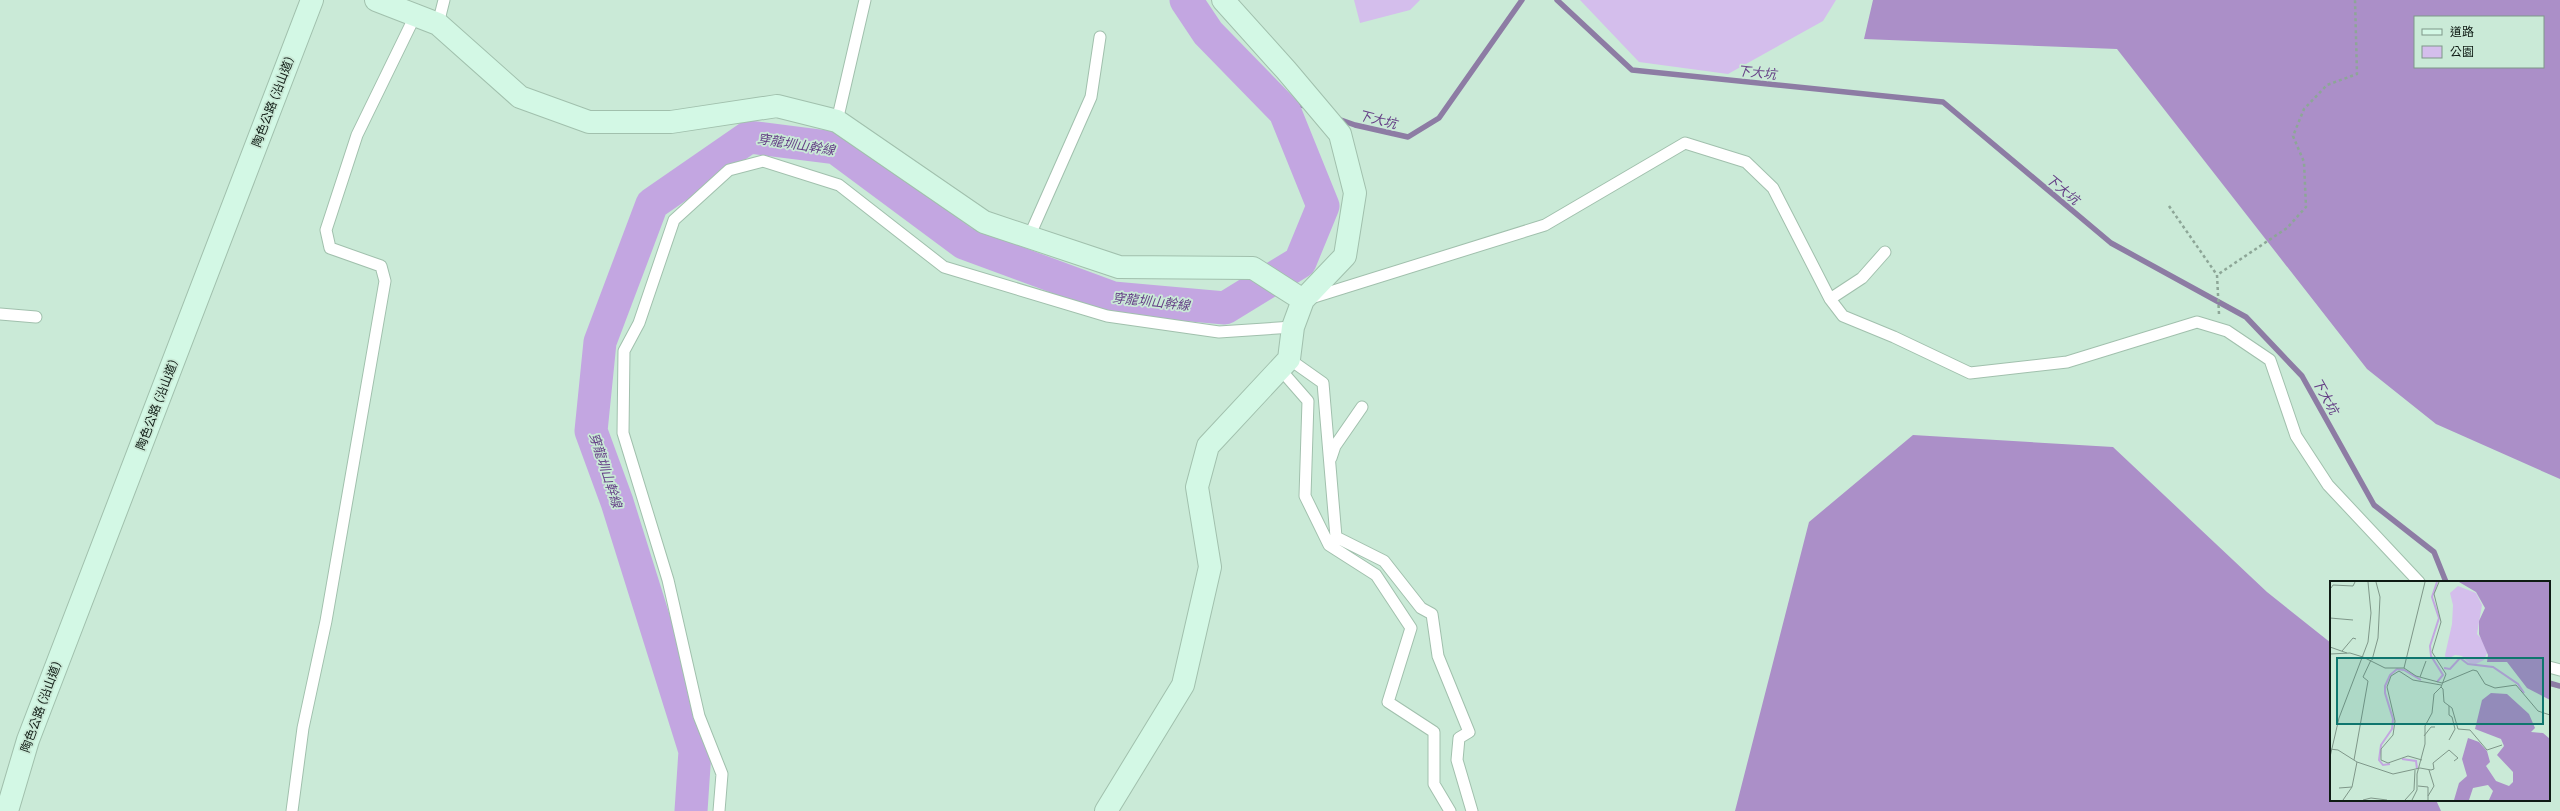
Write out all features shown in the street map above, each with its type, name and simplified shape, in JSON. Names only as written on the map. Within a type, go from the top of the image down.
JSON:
[{"type":"street","name":"陶色公路 (沿山道)","points":[[7,811],[28,740],[312,0]]},
{"type":"street","points":[[376,0],[438,24],[520,97],[589,122],[671,122],[777,106],[837,121],[984,222],[1119,267],[1253,268],[1303,300]]},
{"type":"street","points":[[1106,811],[1183,685],[1210,567],[1197,487],[1208,446],[1284,364],[1293,327],[1303,300],[1345,256],[1355,194],[1340,134],[1286,70],[1223,0]]},
{"type":"lane","points":[[438,24],[444,0]]},
{"type":"lane","points":[[837,121],[865,0]]},
{"type":"lane","points":[[292,811],[305,721],[326,621],[385,281],[381,266],[330,248],[326,230],[357,136],[415,16]]},
{"type":"lane","points":[[1029,237],[1091,97],[1100,36]]},
{"type":"lane","points":[[1303,300],[1545,225],[1685,143],[1746,162],[1773,188],[1830,299],[1842,316],[1894,337],[1970,374],[2067,362],[2197,322],[2227,331],[2270,360],[2296,436],[2324,479],[2418,581]]},
{"type":"lane","points":[[719,811],[722,774],[699,716],[668,580],[623,433],[624,351],[640,323],[674,220],[729,170],[763,161],[839,185],[944,267],[1107,316],[1219,332],[1293,327]]},
{"type":"lane","points":[[1830,299],[1862,278],[1885,252]]},
{"type":"lane","points":[[0,314],[36,317]]},
{"type":"lane","points":[[1284,364],[1324,383],[1336,537],[1384,561],[1421,608],[1432,614],[1438,656],[1469,732],[1459,738],[1457,760],[1472,811]]},
{"type":"lane","points":[[1284,364],[1308,401],[1305,496],[1329,545],[1376,575],[1411,628],[1388,702],[1434,732],[1434,784],[1450,811]]},
{"type":"lane","points":[[1330,459],[1335,446],[1362,407]]},
{"type":"lane","points":[[2550,667],[2560,670]]},
{"type":"path","points":[[2217,275],[2287,228],[2306,207],[2304,162],[2293,136],[2304,109],[2327,85],[2357,74],[2355,0]]},
{"type":"path","points":[[2169,206],[2217,275],[2220,329]]},
{"type":"green space","points":[[1354,0],[1420,0],[1410,10],[1360,23]]},
{"type":"green space","points":[[1580,0],[1836,0],[1823,21],[1728,74],[1639,62]]},
{"type":"shaded area","points":[[1873,0],[2560,0],[2560,479],[2436,424],[2367,369],[2117,49],[1864,39]]},
{"type":"shaded area","points":[[1913,435],[2113,447],[2267,592],[2330,642],[2330,801],[2436,801],[2441,811],[1735,811],[1809,522]]},
{"type":"waterway","name":"穿龍圳山幹線","points":[[691,811],[695,751],[617,502],[591,431],[600,342],[652,204],[749,137],[836,148],[964,243],[1113,298],[1225,308],[1300,262],[1323,206],[1285,112],[1208,33],[1186,0]]},
{"type":"waterway","name":"下大坑","points":[[1338,119],[1355,125],[1408,137],[1439,118],[1522,0]]},
{"type":"waterway","name":"下大坑","points":[[1557,0],[1632,70],[1943,102],[2111,243],[2246,317],[2302,376],[2374,505],[2434,552],[2446,581]]},
{"type":"waterway","name":"下大坑","points":[[1264,91],[1307,107]]},
{"type":"waterway","name":"下大坑","points":[[2550,683],[2560,686]]}]
